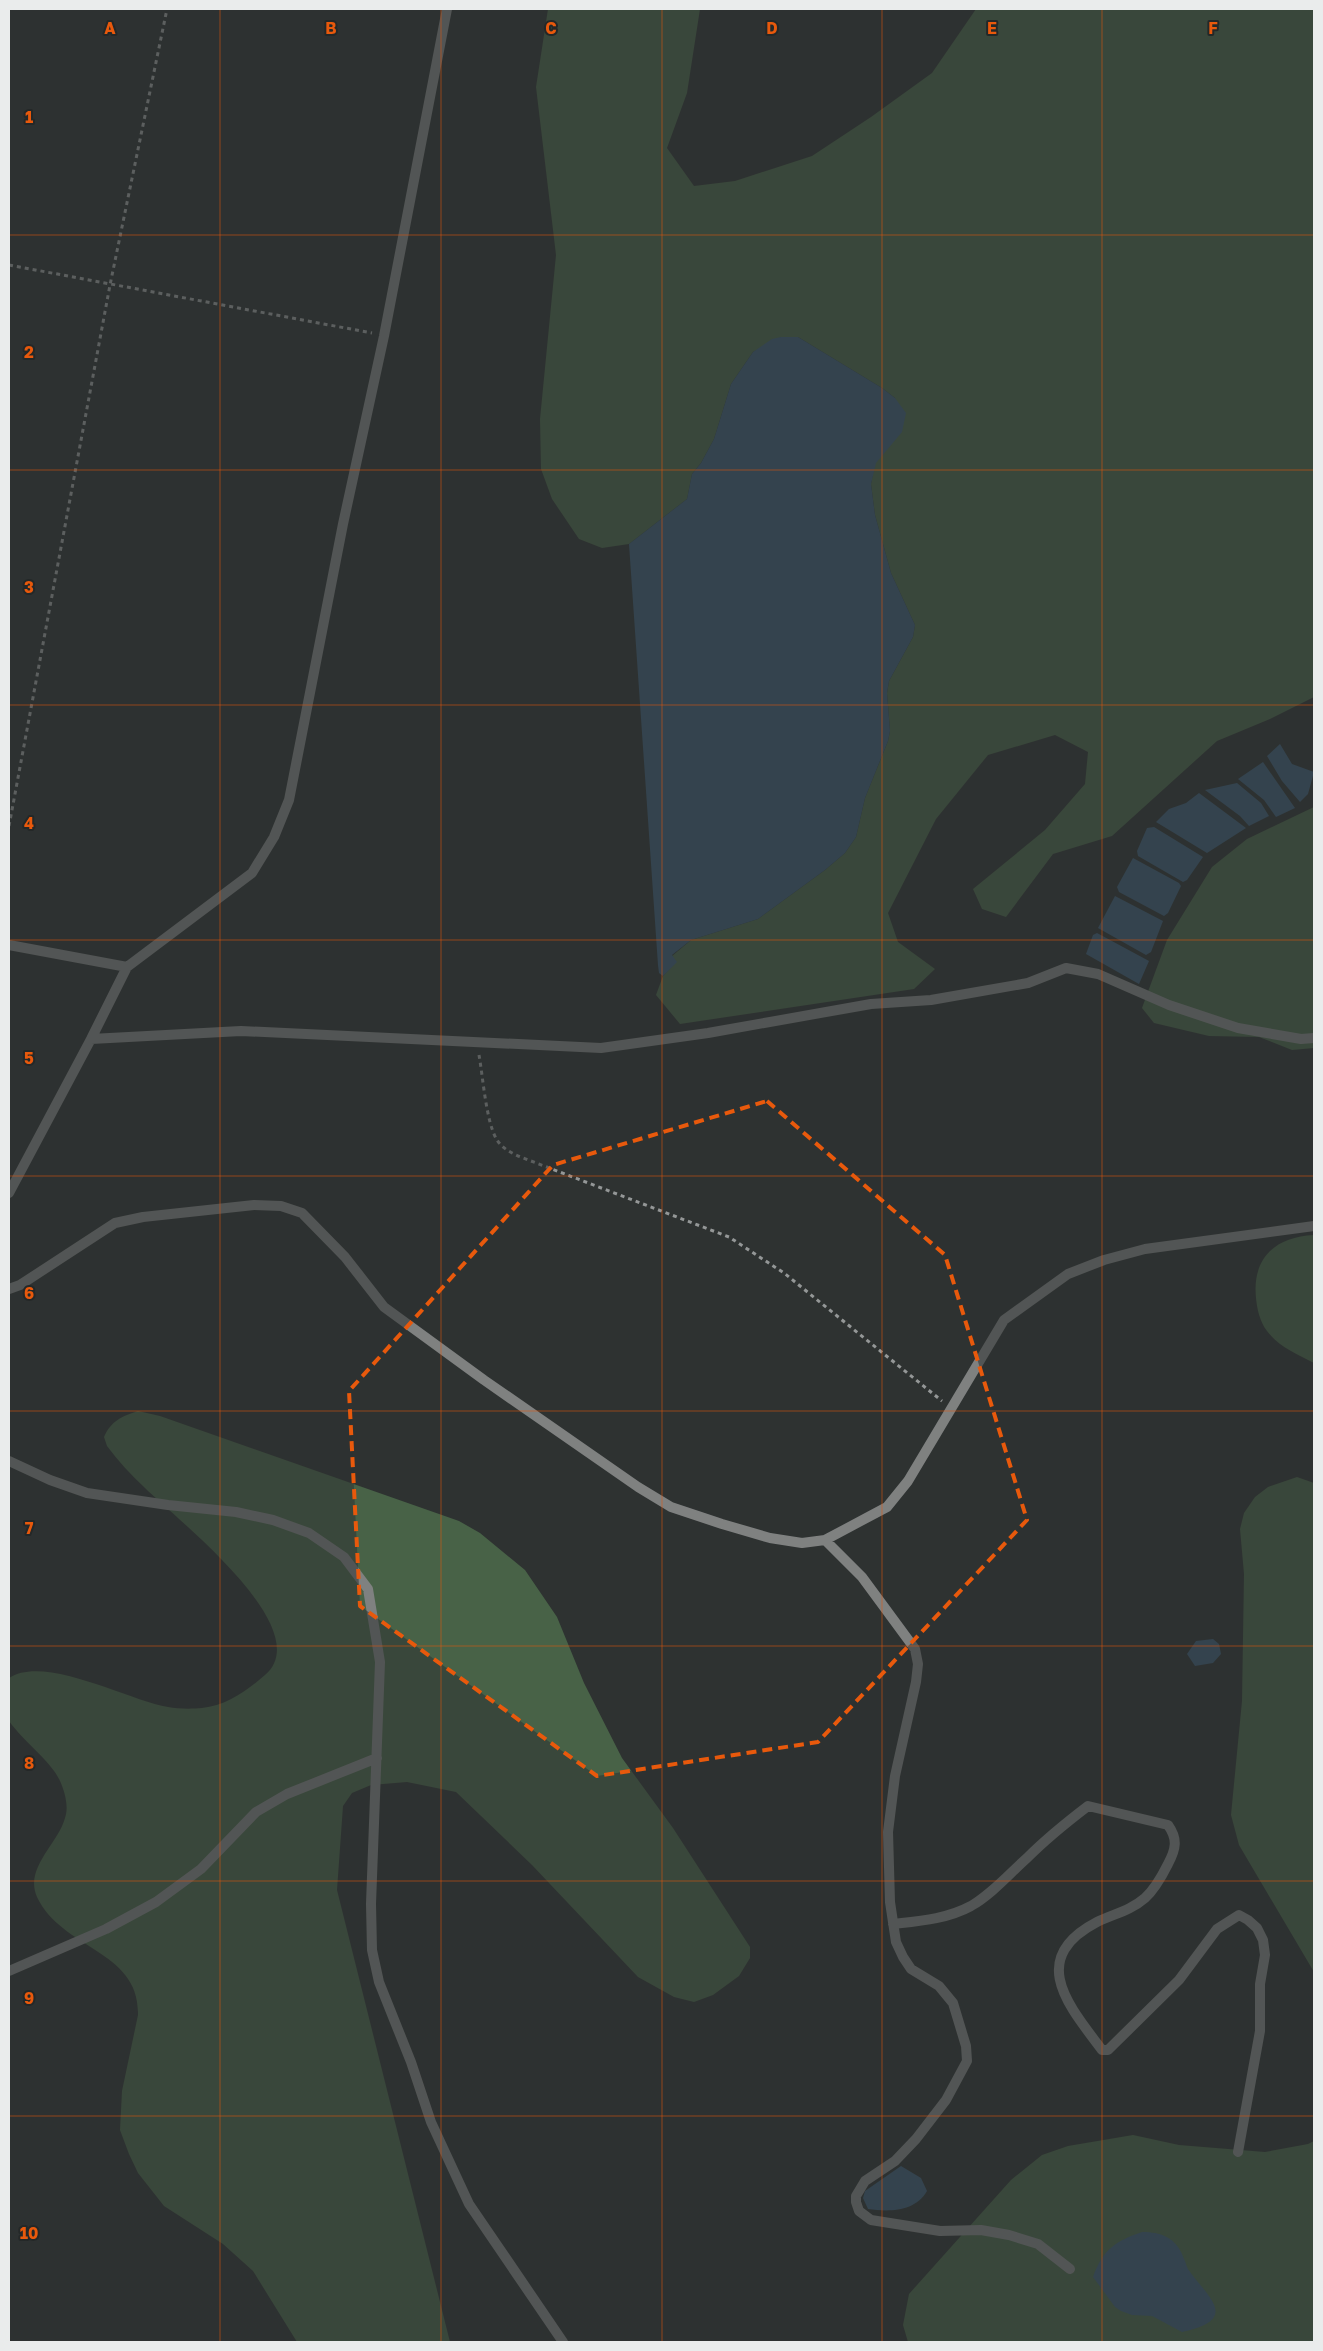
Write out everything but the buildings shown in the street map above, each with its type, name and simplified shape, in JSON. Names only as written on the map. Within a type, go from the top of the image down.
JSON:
[{"type":"street","points":[[9,1193],[127,967],[252,873],[274,837],[289,800],[341,534],[384,336],[448,9]]},
{"type":"street","points":[[9,945],[127,967]]},
{"type":"street","points":[[91,1039],[242,1031],[601,1048],[708,1033],[871,1004],[932,1000],[1028,983],[1066,968],[1098,974],[1169,1005],[1238,1028],[1301,1039],[1314,1038]]},
{"type":"street","points":[[9,1289],[20,1285],[115,1223],[143,1217],[254,1205],[281,1206],[302,1212],[345,1257],[384,1307],[484,1380],[638,1487],[671,1507],[770,1538],[802,1543],[825,1540],[887,1507],[908,1481],[1004,1320],[1068,1274],[1104,1260],[1145,1248],[1314,1226]]},
{"type":"street","points":[[9,1461],[50,1480],[87,1493],[168,1506],[236,1512],[274,1520],[308,1533],[344,1557],[368,1589],[380,1662],[378,1758],[370,1904],[372,1950],[379,1982],[411,2062],[431,2122],[469,2204],[563,2342]]},
{"type":"street","points":[[825,1540],[862,1577],[915,1649],[918,1664],[915,1689],[895,1776],[888,1832],[890,1902],[896,1942],[911,1969],[939,1986],[953,2002],[966,2046],[967,2061],[946,2100],[909,2148],[865,2181],[860,2188],[856,2196],[860,2211],[871,2220],[879,2222],[940,2231],[981,2230],[1009,2235],[1038,2244],[1070,2268]]},
{"type":"street","points":[[9,1971],[106,1929],[156,1902],[201,1869],[256,1812],[287,1794],[378,1758]]},
{"type":"street","points":[[893,1924],[954,1914],[973,1905],[995,1888],[1057,1830],[1088,1806],[1168,1825],[1175,1834],[1176,1843],[1173,1856],[1158,1883],[1146,1898],[1130,1909],[1097,1922],[1077,1934],[1061,1957],[1058,1978],[1070,2007],[1102,2050],[1108,2050],[1179,1980],[1217,1929],[1239,1916],[1248,1920],[1263,1940],[1265,1955],[1260,1984],[1260,2031],[1238,2152]]},
{"type":"path","points":[[9,826],[110,285],[167,9]]},
{"type":"path","points":[[9,266],[384,336]]},
{"type":"path","points":[[477,1042],[491,1126],[497,1140],[503,1147],[518,1156],[729,1237],[784,1273],[950,1408]]},
{"type":"highlighted area","points":[[767,1101],[945,1255],[1027,1520],[818,1742],[597,1776],[360,1606],[349,1391],[553,1165]]},
{"type":"green space","points":[[548,9],[700,9],[687,93],[667,148],[694,186],[735,181],[812,156],[932,73],[976,9],[1314,9],[1314,697],[1270,719],[1217,741],[1112,836],[1053,854],[1006,917],[982,909],[973,889],[1045,830],[1085,784],[1088,752],[1055,735],[988,755],[936,819],[888,913],[898,942],[935,969],[914,989],[680,1024],[656,995],[663,976],[676,962],[672,956],[691,940],[758,919],[825,870],[845,853],[856,837],[865,798],[888,741],[890,731],[887,693],[889,681],[913,637],[915,625],[891,573],[875,515],[871,484],[875,463],[901,432],[895,398],[882,388],[798,337],[781,337],[753,352],[731,384],[714,439],[701,463],[692,474],[687,499],[629,544],[602,548],[579,539],[552,499],[541,469],[540,419],[556,255],[536,87]]},
{"type":"green space","points":[[1314,807],[1314,1048],[1292,1050],[1259,1037],[1209,1036],[1154,1023],[1142,1008],[1167,940],[1212,867],[1247,839]]},
{"type":"green space","points":[[1314,1235],[1314,1363],[1283,1346],[1267,1331],[1262,1324],[1258,1311],[1256,1284],[1262,1261],[1277,1245],[1288,1240]]},
{"type":"green space","points":[[138,1411],[160,1416],[459,1521],[480,1533],[525,1570],[557,1617],[584,1683],[622,1758],[673,1828],[750,1947],[750,1958],[739,1976],[713,1995],[694,2002],[674,1997],[638,1977],[532,1865],[456,1792],[407,1782],[371,1785],[352,1793],[343,1806],[337,1890],[450,2342],[297,2342],[253,2271],[223,2244],[164,2206],[138,2173],[120,2130],[122,2091],[138,2015],[135,1993],[127,1977],[114,1963],[64,1929],[49,1915],[37,1897],[34,1886],[35,1876],[38,1866],[61,1828],[67,1809],[66,1799],[56,1774],[9,1721],[9,1678],[24,1672],[43,1671],[87,1681],[168,1707],[202,1708],[228,1701],[244,1692],[265,1675],[277,1655],[273,1630],[258,1603],[236,1575],[135,1478],[107,1446],[104,1437],[110,1427],[122,1417]]},
{"type":"green space","points":[[1297,1477],[1314,1483],[1314,1972],[1239,1845],[1231,1815],[1242,1701],[1244,1574],[1240,1529],[1244,1513],[1255,1497],[1268,1487]]},
{"type":"green space","points":[[1133,2135],[1179,2145],[1265,2152],[1308,2144],[1314,2141],[1314,2342],[908,2342],[903,2325],[909,2294],[1011,2180],[1042,2155],[1068,2146]]},
{"type":"water","points":[[798,337],[882,388],[895,398],[906,413],[902,432],[876,463],[871,484],[875,515],[891,573],[915,625],[913,637],[889,681],[887,693],[890,731],[888,741],[865,798],[856,837],[845,853],[758,919],[691,940],[672,955],[677,962],[663,976],[659,973],[658,965],[629,544],[687,499],[692,474],[701,463],[714,439],[731,384],[753,352],[772,339]]},
{"type":"water","points":[[1280,744],[1292,764],[1314,772],[1308,794],[1300,802],[1282,781],[1267,756]]},
{"type":"water","points":[[1263,762],[1295,808],[1276,817],[1264,800],[1238,779]]},
{"type":"water","points":[[1237,783],[1261,803],[1269,816],[1249,826],[1240,816],[1205,790]]},
{"type":"water","points":[[1199,793],[1246,828],[1207,853],[1156,822],[1169,809],[1186,803]]},
{"type":"water","points":[[1154,827],[1203,857],[1187,880],[1183,882],[1138,856],[1137,851],[1147,828]]},
{"type":"water","points":[[1133,858],[1179,883],[1181,886],[1168,913],[1164,916],[1119,892],[1117,887]]},
{"type":"water","points":[[1115,896],[1163,921],[1151,952],[1146,955],[1098,928]]},
{"type":"water","points":[[1097,933],[1149,961],[1139,984],[1086,954],[1093,935]]},
{"type":"water","points":[[1213,1639],[1219,1644],[1221,1654],[1213,1663],[1195,1666],[1187,1654],[1196,1641]]},
{"type":"water","points":[[901,2166],[921,2178],[927,2191],[922,2198],[909,2207],[901,2209],[868,2209],[863,2198],[865,2191]]},
{"type":"water","points":[[1142,2232],[1162,2235],[1173,2241],[1177,2246],[1188,2269],[1215,2306],[1215,2314],[1211,2321],[1200,2327],[1182,2332],[1152,2316],[1132,2315],[1115,2307],[1093,2277],[1101,2259],[1112,2247]]}]
